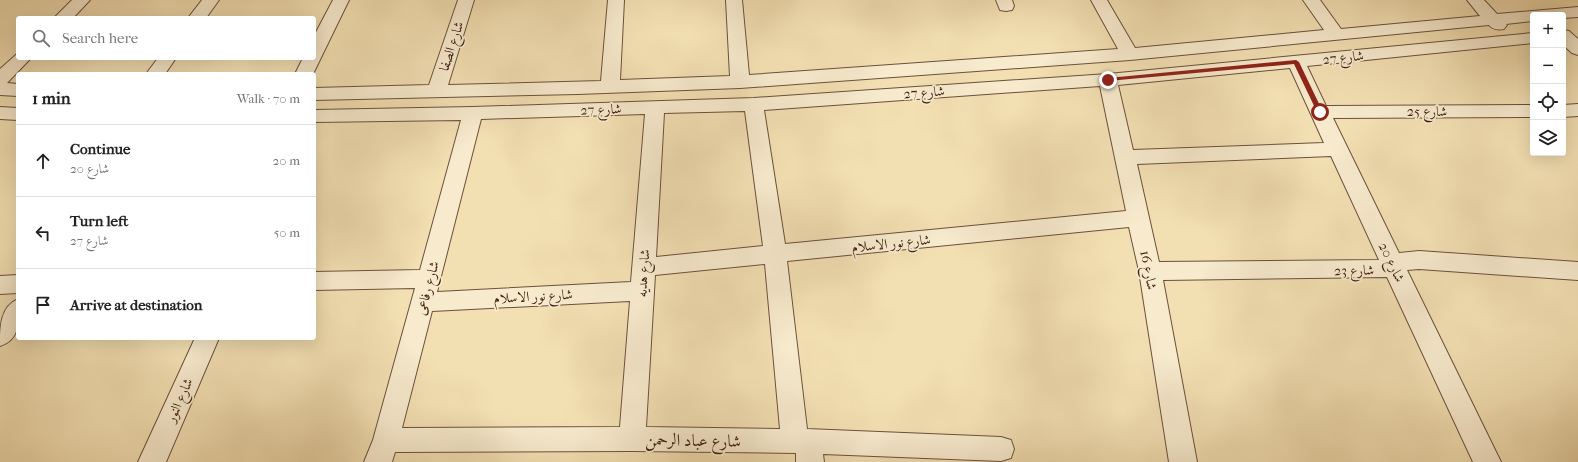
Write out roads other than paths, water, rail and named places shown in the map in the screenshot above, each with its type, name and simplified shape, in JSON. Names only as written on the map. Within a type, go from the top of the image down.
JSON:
[{"type":"street","points":[[65,16],[82,0]]},
{"type":"street","points":[[199,16],[211,0]]},
{"type":"street","points":[[316,50],[341,0]]},
{"type":"street","name":"شارع الصفا","points":[[437,91],[466,0]]},
{"type":"street","points":[[610,86],[616,0]]},
{"type":"street","points":[[734,0],[740,82]]},
{"type":"street","points":[[1099,0],[1130,54]]},
{"type":"street","points":[[1311,0],[1335,33]]},
{"type":"street","points":[[1475,0],[1513,40]]},
{"type":"street","points":[[1566,13],[1578,12]]},
{"type":"street","name":"شارع 27","points":[[316,94],[578,88],[740,82],[1130,54],[1335,33],[1530,16]]},
{"type":"street","points":[[1566,35],[1578,34]]},
{"type":"street","name":"شارع 27","points":[[316,116],[474,113],[754,104],[1108,80],[1530,38]]},
{"type":"street","points":[[1566,38],[1578,49]]},
{"type":"street","points":[[0,80],[20,60]]},
{"type":"street","points":[[156,72],[166,60]]},
{"type":"street","points":[[305,72],[311,60]]},
{"type":"street","name":"شارع 20","points":[[1296,62],[1487,462]]},
{"type":"street","name":"شارع 16","points":[[1108,80],[1150,271],[1183,462]]},
{"type":"street","points":[[573,110],[578,88]]},
{"type":"street","points":[[0,89],[16,90]]},
{"type":"street","points":[[754,104],[775,254],[805,448]]},
{"type":"street","name":"شارع هديه","points":[[632,439],[655,107]]},
{"type":"street","points":[[1566,110],[1578,110]]},
{"type":"street","name":"شارع 25","points":[[1320,112],[1530,111]]},
{"type":"street","points":[[0,113],[16,114]]},
{"type":"street","name":"شارع رفاعى","points":[[382,451],[424,302],[474,113]]},
{"type":"street","points":[[1124,156],[1338,149]]},
{"type":"street","name":"شارع نور الاسلام","points":[[644,267],[1138,218]]},
{"type":"street","name":"شارع 23","points":[[1150,271],[1373,270],[1385,269],[1393,263],[1419,260],[1578,271]]},
{"type":"street","points":[[316,281],[430,279]]},
{"type":"street","points":[[0,285],[16,284]]},
{"type":"street","name":"شارع نور الاسلام","points":[[424,302],[642,290]]},
{"type":"street","points":[[0,336],[16,312]]},
{"type":"street","name":"شارع النور","points":[[152,462],[206,340]]},
{"type":"street","name":"شارع عباد الرحمن","points":[[382,451],[632,439],[805,448],[1001,449]]}]
